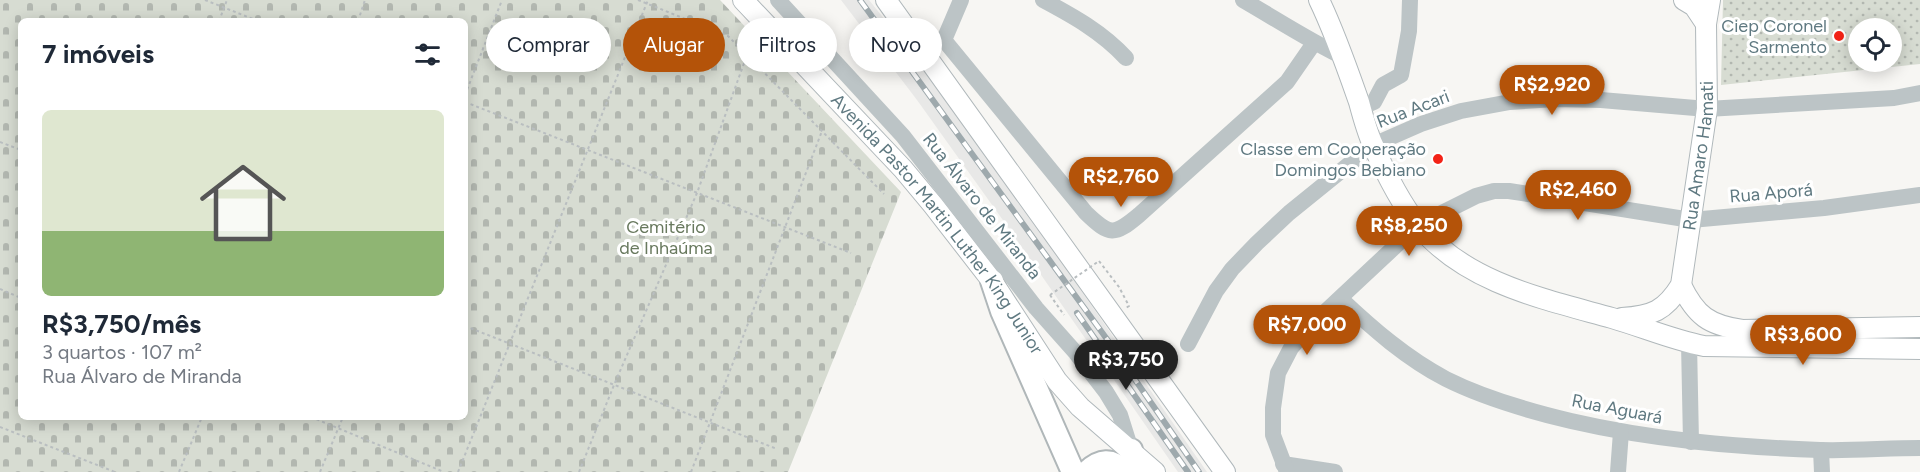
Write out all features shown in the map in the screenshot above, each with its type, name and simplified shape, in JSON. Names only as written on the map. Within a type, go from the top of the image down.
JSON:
[{"type":"highway","points":[[992,281],[1006,321],[1073,472]]},
{"type":"highway","points":[[1088,472],[1096,464],[1109,461],[1123,472]]},
{"type":"main road","name":"Avenida Pastor Martin Luther King Junior","points":[[743,0],[903,169],[992,281],[1057,381],[1132,461],[1155,472]]},
{"type":"main road","points":[[886,0],[1225,472]]},
{"type":"main road","points":[[1319,0],[1343,57],[1373,145],[1397,192],[1418,225],[1433,241],[1470,268],[1540,298],[1704,346],[1920,349]]},
{"type":"main road","points":[[1329,20],[1337,0]]},
{"type":"main road","points":[[1684,0],[1694,6],[1706,24]]},
{"type":"main road","name":"Rua Amaro Hamati","points":[[1681,285],[1707,109],[1706,24],[1710,0]]},
{"type":"main road","points":[[1614,318],[1655,312],[1666,305],[1681,285],[1695,309],[1722,327],[1743,330],[1920,327]]},
{"type":"street","name":"Rua Álvaro de Miranda","points":[[778,0],[903,136],[1036,308],[1076,353],[1106,392],[1120,415],[1132,461]]},
{"type":"street","points":[[961,0],[944,40],[1086,213],[1103,229],[1115,231],[1125,227],[1139,215],[1287,82],[1314,43]]},
{"type":"street","points":[[1043,0],[1103,35],[1126,58]]},
{"type":"street","points":[[1243,0],[1314,43],[1343,57]]},
{"type":"street","points":[[1360,108],[1374,102],[1383,85],[1401,75],[1409,31],[1410,0]]},
{"type":"street","points":[[1300,33],[1329,20]]},
{"type":"street","name":"Rua Acari","points":[[1188,344],[1216,291],[1232,269],[1257,243],[1289,213],[1373,145],[1421,124],[1461,111],[1510,102],[1555,99],[1601,100],[1707,109],[1894,98],[1920,93]]},
{"type":"street","name":"Rua Aporá","points":[[1285,468],[1273,435],[1273,408],[1278,373],[1291,348],[1310,326],[1418,225],[1476,196],[1494,191],[1509,191],[1691,220],[1824,208],[1920,195]]},
{"type":"street","name":"Rua Aguará","points":[[1341,298],[1407,356],[1446,379],[1498,400],[1547,415],[1621,432],[1691,442],[1821,450],[1920,448]]},
{"type":"street","points":[[1689,343],[1691,442]]},
{"type":"street","points":[[1618,472],[1621,432]]},
{"type":"street","points":[[1821,450],[1822,472]]},
{"type":"street","points":[[1285,468],[1335,472]]},
{"type":"path","points":[[205,0],[250,18]]},
{"type":"path","points":[[220,18],[227,0]]},
{"type":"path","points":[[359,18],[365,0]]},
{"type":"path","points":[[468,87],[502,0]]},
{"type":"path","points":[[638,0],[648,2],[728,36],[737,45]]},
{"type":"path","points":[[458,472],[648,2]]},
{"type":"path","points":[[579,472],[697,193],[741,72]]},
{"type":"path","points":[[764,72],[884,194]]},
{"type":"path","points":[[468,103],[851,253]]},
{"type":"path","points":[[691,472],[822,131]]},
{"type":"path","points":[[0,142],[18,149]]},
{"type":"path","points":[[1050,295],[1099,261],[1119,287],[1129,306]]},
{"type":"path","points":[[0,289],[18,297]]},
{"type":"path","points":[[468,327],[777,449]]},
{"type":"path","points":[[178,472],[201,420]]},
{"type":"path","points":[[318,420],[444,472]]},
{"type":"path","points":[[320,472],[342,420]]},
{"type":"path","points":[[0,427],[115,472]]},
{"type":"shaded area","points":[[841,0],[869,0],[884,18],[855,18]]},
{"type":"shaded area","points":[[896,72],[924,72],[1010,188],[1207,472],[1178,472]]},
{"type":"green space","name":"Cemitério de Inhaúma","points":[[0,0],[720,0],[737,18],[737,72],[788,72],[901,192],[788,472],[0,472]]},
{"type":"green space","points":[[1723,0],[1920,0],[1920,64],[1902,66],[1902,18],[1848,18],[1848,72],[1721,85]]},
{"type":"railway","points":[[860,0],[1109,342],[1199,472]]},
{"type":"railway","points":[[1077,313],[1188,472]]},
{"type":"place","name":"Ciep Coronel Sarmento","points":[[1839,36]]},
{"type":"place","name":"Classe em Cooperação Domingos Bebiano","points":[[1438,159]]}]
